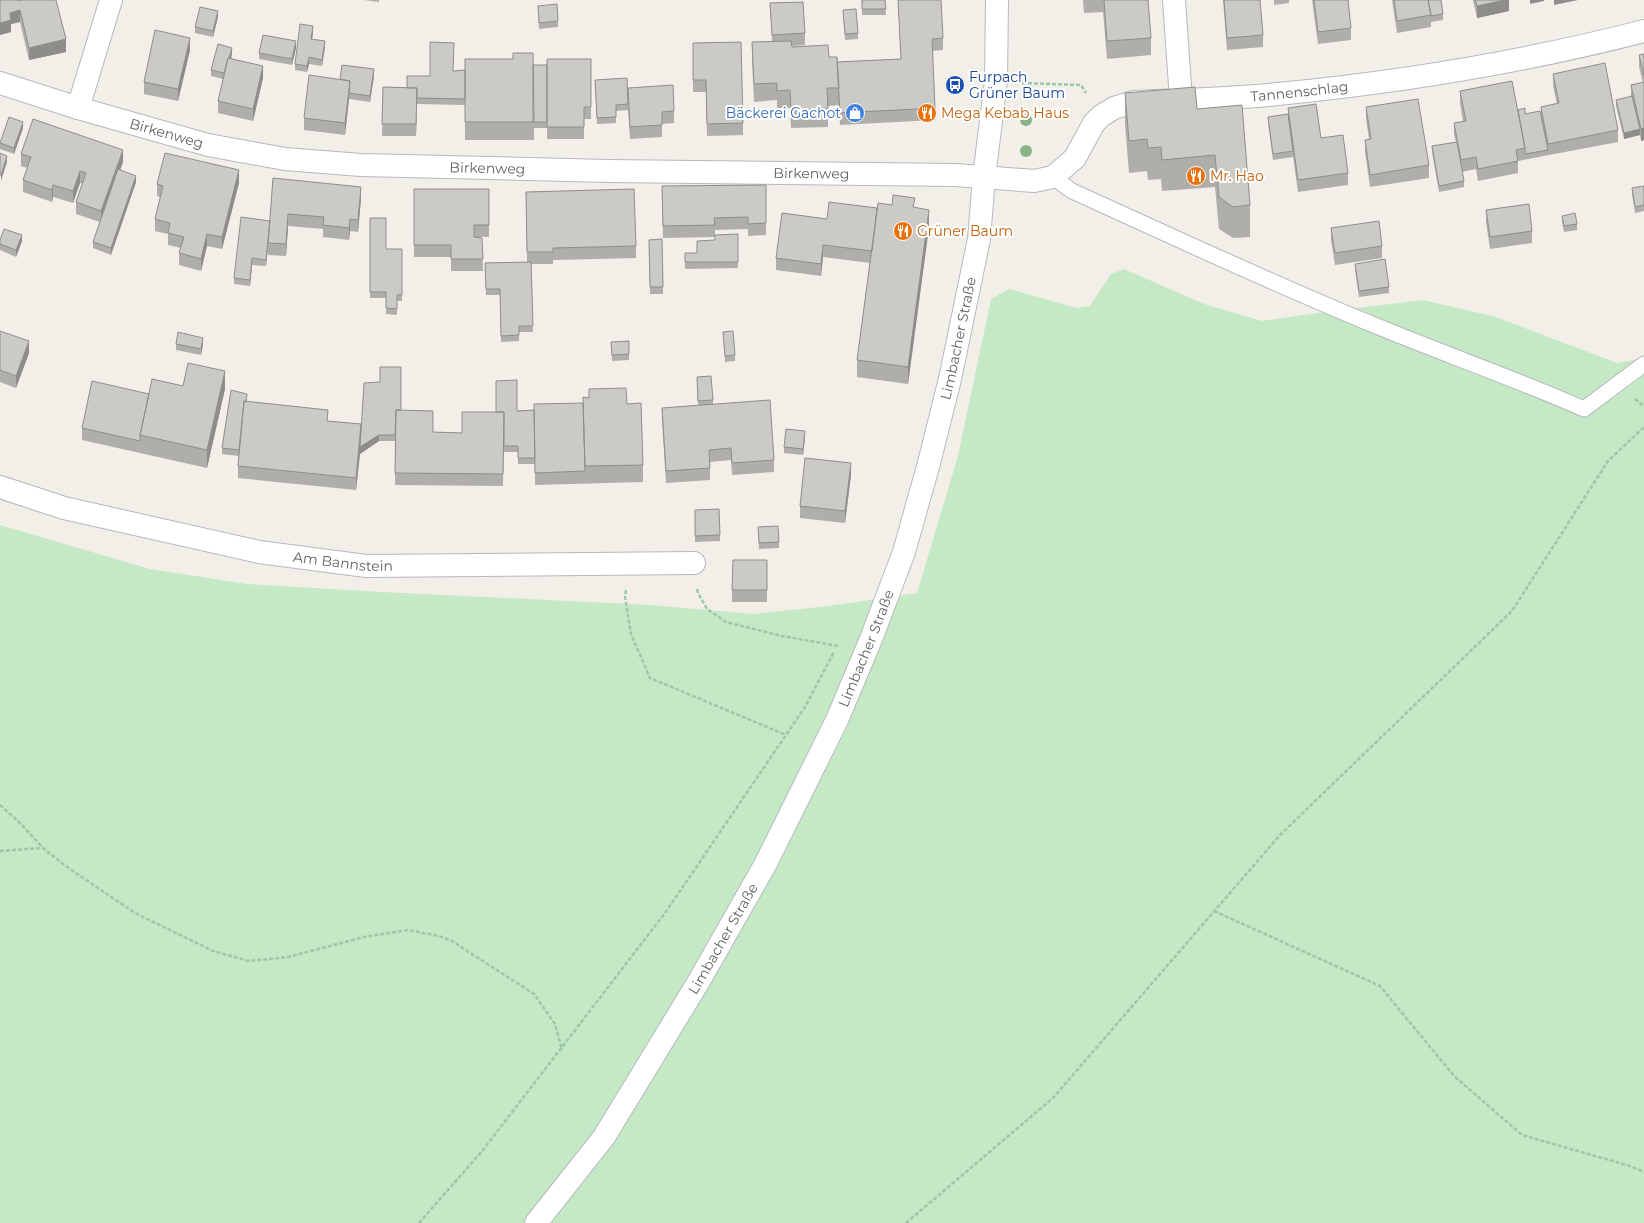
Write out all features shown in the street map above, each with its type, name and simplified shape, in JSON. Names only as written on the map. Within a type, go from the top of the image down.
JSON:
[{"type":"street","points":[[78,108],[111,0]]},
{"type":"street","name":"Limbacher Straße","points":[[536,1223],[604,1137],[700,981],[765,865],[837,720],[871,639],[904,552],[929,463],[950,379],[979,239],[984,177],[996,82],[997,0]]},
{"type":"street","points":[[1174,0],[1181,100]]},
{"type":"street","name":"Tannenschlag","points":[[984,177],[1034,181],[1053,177],[1075,158],[1094,123],[1101,116],[1114,108],[1133,102],[1277,94],[1380,81],[1495,64],[1644,31]]},
{"type":"street","name":"Birkenweg","points":[[0,83],[78,108],[208,145],[285,159],[361,165],[608,171],[955,175],[984,177]]},
{"type":"street","name":"Am Bannstein","points":[[0,487],[64,508],[259,552],[358,565],[694,563]]},
{"type":"lane","points":[[1053,177],[1072,191],[1279,285],[1380,328],[1539,389],[1584,409],[1644,364]]},
{"type":"path","points":[[996,82],[1081,85],[1101,116]]},
{"type":"path","points":[[906,1223],[1053,1098],[1280,835],[1512,611],[1608,461],[1644,427]]},
{"type":"path","points":[[694,563],[698,593],[707,609],[726,622],[782,636],[838,646]]},
{"type":"path","points":[[630,564],[625,596],[631,634],[650,678],[786,735]]},
{"type":"path","points":[[419,1223],[483,1150],[562,1050],[664,913],[805,707],[841,639]]},
{"type":"path","points":[[0,805],[20,823],[42,848],[68,867],[135,913],[213,952],[249,961],[288,957],[364,937],[408,930],[439,936],[452,941],[534,994],[555,1024],[562,1050]]},
{"type":"path","points":[[0,851],[42,848]]},
{"type":"path","points":[[1214,911],[1380,986],[1454,1076],[1522,1135],[1630,1166],[1644,1172]]},
{"type":"green space","points":[[1124,269],[1204,304],[1262,321],[1423,300],[1496,317],[1617,363],[1644,358],[1644,1223],[0,1223],[0,525],[150,569],[247,584],[650,605],[753,614],[829,606],[917,593],[958,456],[991,299],[1009,289],[1077,308],[1090,306],[1111,274]]},
{"type":"building","points":[[0,0],[56,0],[66,39],[29,48],[20,10],[10,13],[11,20],[0,23]]},
{"type":"building","points":[[862,0],[885,0],[886,9],[862,9]]},
{"type":"building","points":[[898,0],[941,0],[943,38],[932,39],[935,108],[840,113],[837,62],[901,59]]},
{"type":"building","points":[[1104,0],[1148,0],[1151,38],[1107,41]]},
{"type":"building","points":[[1224,0],[1260,0],[1263,35],[1227,38]]},
{"type":"building","points":[[1314,0],[1348,0],[1351,28],[1318,32]]},
{"type":"building","points":[[1394,0],[1428,0],[1431,15],[1397,21]]},
{"type":"building","points":[[1428,0],[1441,0],[1443,14],[1431,16]]},
{"type":"building","points":[[1475,0],[1505,0],[1477,6]]},
{"type":"building","points":[[803,2],[805,33],[772,35],[770,3]]},
{"type":"building","points":[[557,4],[558,21],[539,23],[538,6]]},
{"type":"building","points":[[200,7],[218,11],[213,31],[195,27]]},
{"type":"building","points":[[856,9],[858,33],[845,34],[843,10]]},
{"type":"building","points":[[300,24],[313,26],[311,39],[325,41],[322,60],[309,57],[307,66],[295,64]]},
{"type":"building","points":[[155,30],[190,38],[178,89],[144,82]]},
{"type":"building","points":[[263,35],[296,41],[292,59],[259,53]]},
{"type":"building","points":[[791,41],[792,47],[828,45],[829,57],[837,57],[839,88],[827,88],[828,109],[791,110],[790,90],[777,91],[777,83],[754,84],[752,42]]},
{"type":"building","points":[[430,42],[454,43],[453,71],[465,70],[465,99],[417,98],[417,88],[407,88],[407,76],[430,76]]},
{"type":"building","points":[[741,42],[743,123],[707,124],[706,80],[693,80],[693,43]]},
{"type":"building","points":[[218,44],[232,48],[224,73],[211,70]]},
{"type":"building","points":[[513,53],[533,53],[534,122],[465,122],[465,59],[513,59]]},
{"type":"building","points":[[1644,54],[1644,75],[1639,55]]},
{"type":"building","points":[[228,58],[263,66],[253,109],[218,101]]},
{"type":"building","points":[[547,59],[591,59],[591,107],[584,107],[584,127],[547,127]]},
{"type":"building","points":[[1605,63],[1618,130],[1548,144],[1541,107],[1559,103],[1553,74]]},
{"type":"building","points":[[342,65],[374,69],[370,96],[349,93],[350,81],[340,79]]},
{"type":"building","points":[[533,65],[547,65],[547,122],[533,122]]},
{"type":"building","points":[[309,75],[350,81],[345,123],[304,118]]},
{"type":"building","points":[[627,78],[628,104],[616,105],[616,117],[597,118],[595,80]]},
{"type":"building","points":[[1512,81],[1525,148],[1516,150],[1518,161],[1478,169],[1476,157],[1461,160],[1454,123],[1466,121],[1460,91]]},
{"type":"building","points":[[1644,82],[1644,128],[1641,129],[1631,85]]},
{"type":"building","points":[[673,85],[674,111],[662,112],[662,125],[630,127],[628,88]]},
{"type":"building","points":[[383,87],[417,88],[416,124],[382,124]]},
{"type":"building","points":[[1195,87],[1197,109],[1242,105],[1250,205],[1233,207],[1219,197],[1215,155],[1162,160],[1161,147],[1148,148],[1147,139],[1129,141],[1125,93]]},
{"type":"building","points":[[1632,96],[1640,129],[1624,133],[1616,100]]},
{"type":"building","points":[[1418,99],[1429,165],[1370,175],[1365,140],[1371,139],[1366,107]]},
{"type":"building","points":[[1316,104],[1321,138],[1343,135],[1348,173],[1298,180],[1288,108]]},
{"type":"building","points":[[1525,108],[1525,114],[1540,111],[1548,150],[1525,154],[1518,110]]},
{"type":"building","points":[[1288,114],[1293,151],[1273,154],[1268,117]]},
{"type":"building","points":[[9,117],[23,122],[14,148],[0,143]]},
{"type":"building","points":[[33,119],[123,150],[101,211],[76,202],[86,173],[80,171],[73,191],[53,185],[52,190],[23,180],[31,157],[21,154]]},
{"type":"building","points":[[1457,142],[1464,181],[1439,186],[1432,146]]},
{"type":"building","points":[[0,153],[7,156],[1,175],[0,175]]},
{"type":"building","points":[[165,153],[239,170],[222,237],[207,234],[201,259],[179,253],[184,237],[168,233],[170,223],[155,219],[163,186],[157,184]]},
{"type":"building","points":[[118,169],[136,176],[111,248],[93,242]]},
{"type":"building","points":[[273,178],[361,187],[358,220],[350,219],[349,228],[323,225],[324,217],[288,214],[286,244],[268,243]]},
{"type":"building","points":[[766,185],[766,223],[748,224],[748,217],[714,218],[715,225],[663,226],[662,186]]},
{"type":"building","points":[[1644,186],[1644,205],[1635,207],[1632,188]]},
{"type":"building","points":[[414,189],[489,189],[489,225],[474,225],[474,237],[482,238],[483,259],[451,259],[451,245],[414,245]]},
{"type":"building","points":[[634,189],[636,246],[553,248],[553,252],[527,252],[526,192]]},
{"type":"building","points":[[893,195],[915,198],[913,207],[929,210],[908,367],[857,360],[878,203],[892,205]]},
{"type":"building","points":[[829,202],[877,208],[872,251],[823,245],[821,264],[776,258],[782,213],[827,219]]},
{"type":"building","points":[[1529,204],[1532,231],[1490,237],[1486,210]]},
{"type":"building","points":[[1575,213],[1577,224],[1564,226],[1562,216]]},
{"type":"building","points":[[241,217],[270,221],[266,260],[252,258],[250,280],[234,278]]},
{"type":"building","points":[[370,218],[386,218],[386,249],[402,249],[402,295],[397,295],[397,309],[386,308],[386,292],[370,292]]},
{"type":"building","points":[[1379,221],[1382,246],[1335,253],[1331,228]]},
{"type":"building","points":[[4,229],[22,235],[16,250],[0,244]]},
{"type":"building","points":[[738,234],[738,262],[685,262],[685,253],[697,253],[697,241],[715,240],[715,235]]},
{"type":"building","points":[[662,239],[663,287],[650,287],[649,240]]},
{"type":"building","points":[[1385,259],[1389,287],[1359,291],[1355,264]]},
{"type":"building","points":[[531,262],[533,326],[519,326],[519,335],[501,336],[500,289],[486,289],[485,263]]},
{"type":"building","points":[[0,331],[29,341],[16,376],[0,370]]},
{"type":"building","points":[[733,331],[735,355],[725,356],[723,332]]},
{"type":"building","points":[[178,332],[203,338],[201,349],[176,344]]},
{"type":"building","points":[[629,341],[629,354],[612,355],[611,342]]},
{"type":"building","points":[[188,363],[225,371],[207,450],[140,435],[152,379],[183,386]]},
{"type":"building","points":[[380,367],[401,367],[401,410],[396,410],[395,435],[379,435],[360,447],[364,383],[380,382]]},
{"type":"building","points":[[711,376],[713,400],[698,401],[697,377]]},
{"type":"building","points":[[517,380],[517,411],[534,410],[535,458],[518,458],[518,446],[504,446],[504,412],[496,412],[496,381]]},
{"type":"building","points":[[92,381],[149,394],[140,441],[82,428]]},
{"type":"building","points":[[626,388],[627,404],[641,403],[643,465],[585,466],[583,397],[589,398],[589,389]]},
{"type":"building","points":[[231,390],[247,394],[246,402],[244,401],[239,450],[222,448]]},
{"type":"building","points":[[770,400],[774,460],[732,463],[731,448],[709,450],[710,468],[666,471],[662,408]]},
{"type":"building","points":[[244,401],[328,410],[327,421],[361,424],[356,478],[238,466]]},
{"type":"building","points":[[583,403],[585,471],[535,473],[534,404]]},
{"type":"building","points":[[396,410],[433,411],[433,432],[462,433],[462,412],[504,412],[503,474],[395,473]]},
{"type":"building","points":[[786,429],[805,431],[803,449],[784,447]]},
{"type":"building","points":[[805,458],[851,463],[845,511],[800,506]]},
{"type":"building","points":[[719,509],[720,535],[695,536],[695,510]]},
{"type":"building","points":[[778,526],[779,542],[759,543],[758,527]]},
{"type":"building","points":[[733,560],[767,560],[767,590],[732,590]]},
{"type":"place","name":"Furpach Grüner Baum","points":[[955,85]]},
{"type":"place","name":"Bäckerei Gachot","points":[[855,113]]},
{"type":"place","name":"Mega Kebab Haus","points":[[927,113]]},
{"type":"place","name":"Mr. Hao","points":[[1196,176]]},
{"type":"place","name":"Grüner Baum","points":[[903,231]]}]
